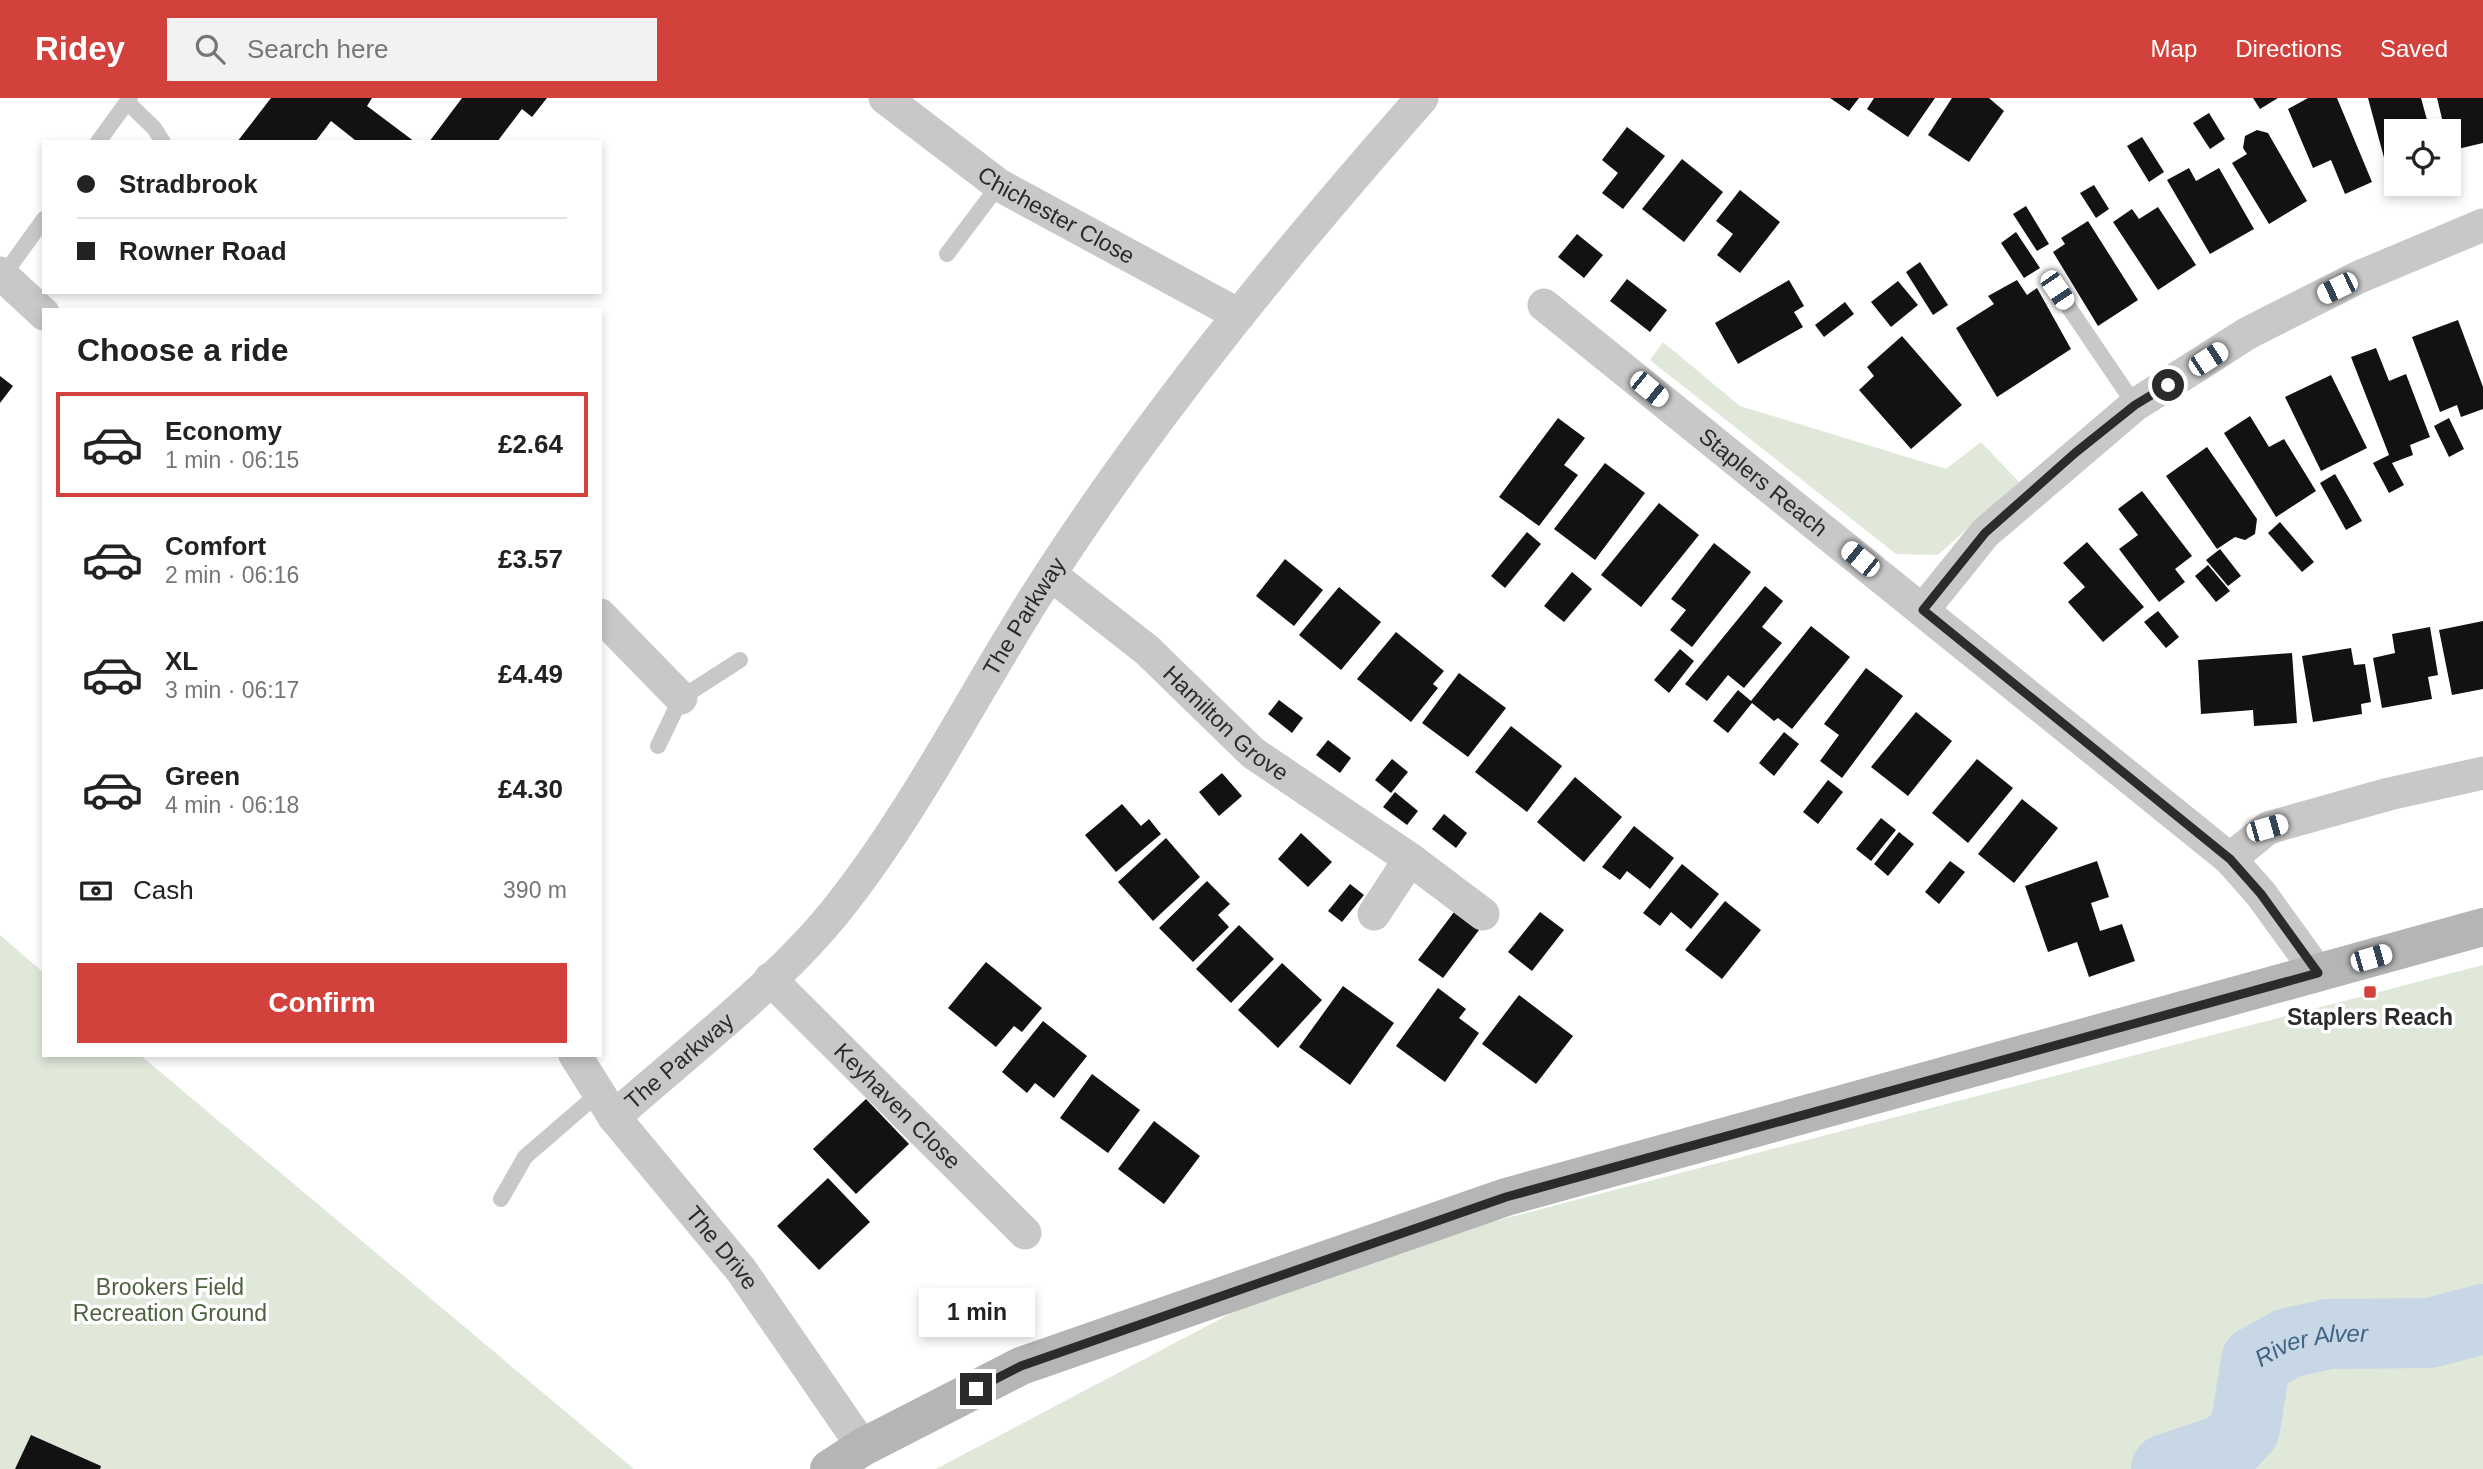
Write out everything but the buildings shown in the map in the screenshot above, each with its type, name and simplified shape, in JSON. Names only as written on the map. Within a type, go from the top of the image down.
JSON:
[{"type":"main road","points":[[829,1469],[863,1447],[1021,1366],[1506,1197],[2483,927]]},
{"type":"street","name":"Chichester Close","points":[[885,98],[999,185],[1239,315]]},
{"type":"street","name":"The Parkway","points":[[606,1105],[771,979],[838,909],[897,828],[1050,574],[1153,426],[1239,315],[1422,98]]},
{"type":"street","points":[[1923,610],[1985,533],[2135,405],[2248,332],[2359,277],[2483,225]]},
{"type":"street","points":[[2,274],[42,312]]},
{"type":"street","name":"Staplers Reach","points":[[1544,304],[2230,859],[2261,894],[2318,973]]},
{"type":"street","name":"Hamilton Grove","points":[[1050,574],[1147,650],[1253,753],[1410,859],[1483,914]]},
{"type":"street","points":[[602,617],[681,698]]},
{"type":"street","points":[[2230,859],[2267,828],[2389,794],[2483,774]]},
{"type":"street","points":[[1374,914],[1410,859]]},
{"type":"street","name":"Keyhaven Close","points":[[771,979],[1025,1233]]},
{"type":"street","name":"The Drive","points":[[576,1057],[606,1105],[741,1270],[863,1447]]},
{"type":"lane","points":[[100,140],[128,100],[162,140]]},
{"type":"lane","points":[[947,254],[999,185]]},
{"type":"lane","points":[[2,274],[42,222]]},
{"type":"lane","points":[[2057,290],[2135,405]]},
{"type":"lane","points":[[658,746],[681,698],[740,660]]},
{"type":"lane","points":[[501,1199],[525,1157],[606,1105]]},
{"type":"green space","points":[[1663,342],[1740,406],[1946,469],[1981,442],[2019,482],[1938,555],[1896,554],[1650,360]]},
{"type":"green space","name":"Brookers Field Recreation Ground","points":[[0,935],[42,971],[42,1057],[142,1057],[634,1469],[0,1469]]},
{"type":"green space","points":[[2483,965],[2483,1469],[936,1469],[1321,1266]]},
{"type":"waterway","name":"River Alver","points":[[2166,1469],[2226,1449],[2245,1429],[2256,1361],[2288,1343],[2329,1334],[2430,1333],[2483,1319]]},
{"type":"place","name":"Staplers Reach","points":[[2370,992]]},
{"type":"route","points":[[976,1389],[1021,1366],[1506,1197],[2318,973],[2261,894],[2230,859],[1923,610],[1985,533],[2075,453],[2135,405],[2168,385]]}]
